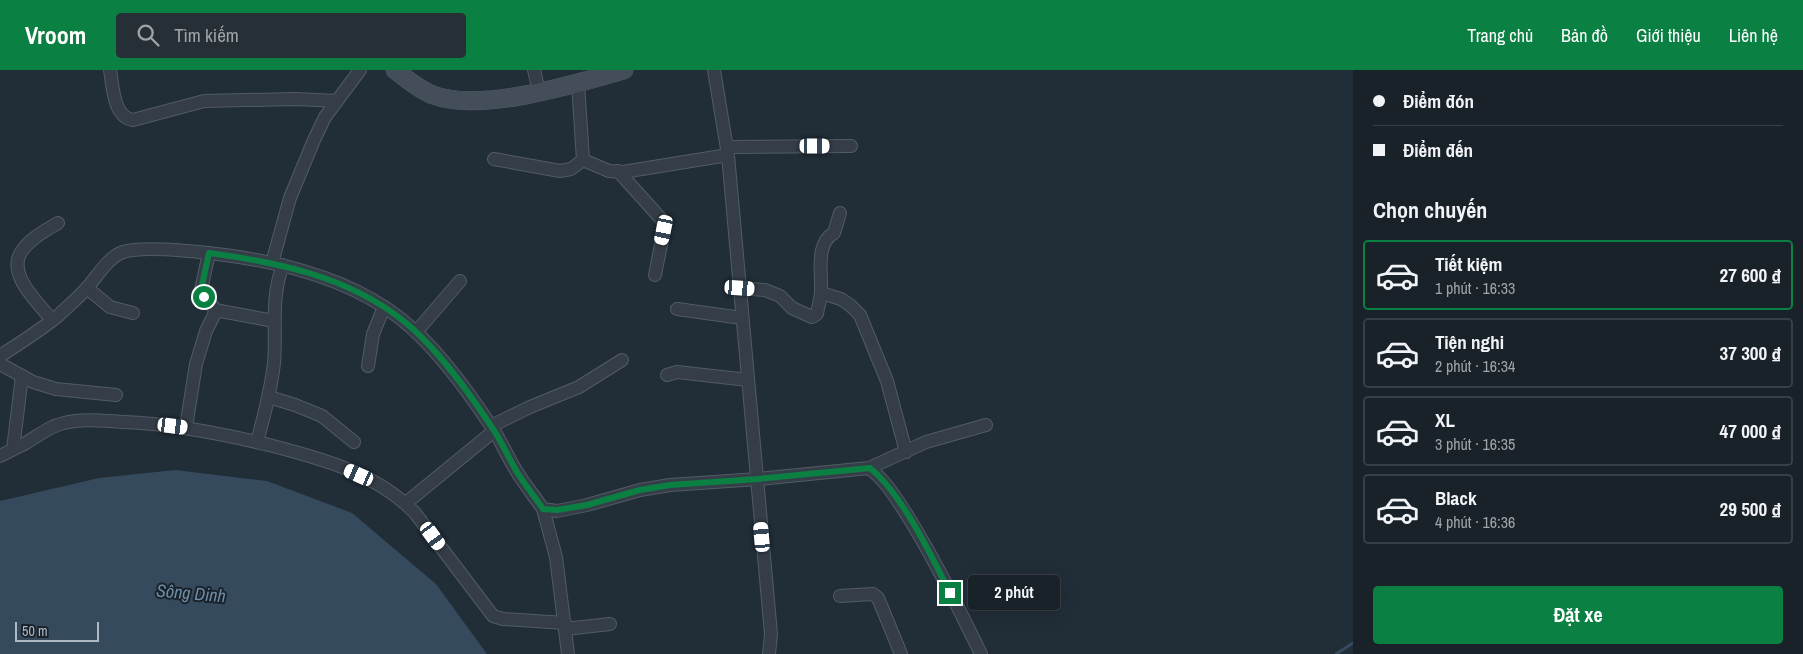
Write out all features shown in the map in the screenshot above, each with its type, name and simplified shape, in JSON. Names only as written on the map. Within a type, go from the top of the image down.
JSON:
[{"type":"street","points":[[110,70],[119,110],[127,119],[133,120],[204,101],[296,99],[336,101]]},
{"type":"street","points":[[257,442],[269,397],[274,364],[277,264],[290,198],[320,127],[336,101],[360,70]]},
{"type":"street","points":[[395,70],[422,90],[434,96],[458,101],[481,100],[539,91],[578,83],[624,70]]},
{"type":"street","points":[[534,70],[539,91]]},
{"type":"street","points":[[714,70],[728,151],[771,634],[769,654]]},
{"type":"street","points":[[578,83],[583,160]]},
{"type":"street","points":[[583,160],[609,171],[618,171],[728,151],[851,146]]},
{"type":"street","points":[[494,159],[560,171],[571,169],[583,160]]},
{"type":"street","points":[[618,171],[663,221],[664,230],[655,275]]},
{"type":"street","points":[[740,288],[765,290],[780,296],[792,308],[812,317],[817,314],[821,293],[821,260],[824,242],[828,236],[834,233],[840,213]]},
{"type":"street","points":[[52,320],[24,286],[17,261],[24,248],[34,238],[58,223]]},
{"type":"street","points":[[0,356],[52,320],[87,288],[114,258],[123,252],[141,249],[209,253],[277,264],[340,285],[384,307],[416,332],[465,390],[492,428],[516,471],[543,509],[556,557],[568,654]]},
{"type":"street","points":[[209,253],[201,290],[204,297],[215,310],[274,321]]},
{"type":"street","points":[[416,332],[460,281]]},
{"type":"street","points":[[87,288],[110,307],[133,314]]},
{"type":"street","points":[[821,293],[841,299],[860,315],[886,381],[906,452]]},
{"type":"street","points":[[368,366],[373,334],[384,307]]},
{"type":"street","points":[[677,309],[742,318]]},
{"type":"street","points":[[186,427],[196,364],[215,310]]},
{"type":"street","points":[[406,504],[492,428],[530,407],[578,388],[622,360]]},
{"type":"street","points":[[0,364],[33,382],[56,389],[116,395]]},
{"type":"street","points":[[667,375],[677,372],[748,380]]},
{"type":"street","points":[[14,449],[22,376]]},
{"type":"street","points":[[269,397],[322,416],[354,442]]},
{"type":"street","points":[[0,456],[56,425],[66,422],[100,421],[186,427],[257,442],[323,460],[384,488],[406,504],[427,528],[492,616],[565,626],[610,624]]},
{"type":"street","points":[[543,509],[557,510],[587,505],[640,490],[670,485],[870,468],[926,442],[986,426]]},
{"type":"street","points":[[870,468],[880,476],[893,493],[923,540],[982,654]]},
{"type":"street","points":[[840,596],[873,594],[878,598],[901,654]]},
{"type":"water","name":"Sông Dinh","points":[[175,470],[267,481],[352,513],[436,584],[487,654],[0,654],[0,501],[99,478]]},
{"type":"waterway","points":[[1336,654],[1353,643]]},
{"type":"route","points":[[204,297],[201,290],[209,253],[283,265],[340,285],[384,307],[422,338],[465,390],[491,426],[516,471],[543,509],[557,510],[587,505],[640,490],[670,485],[826,473],[852,468],[870,468],[880,476],[893,493],[923,540],[950,593]]}]
